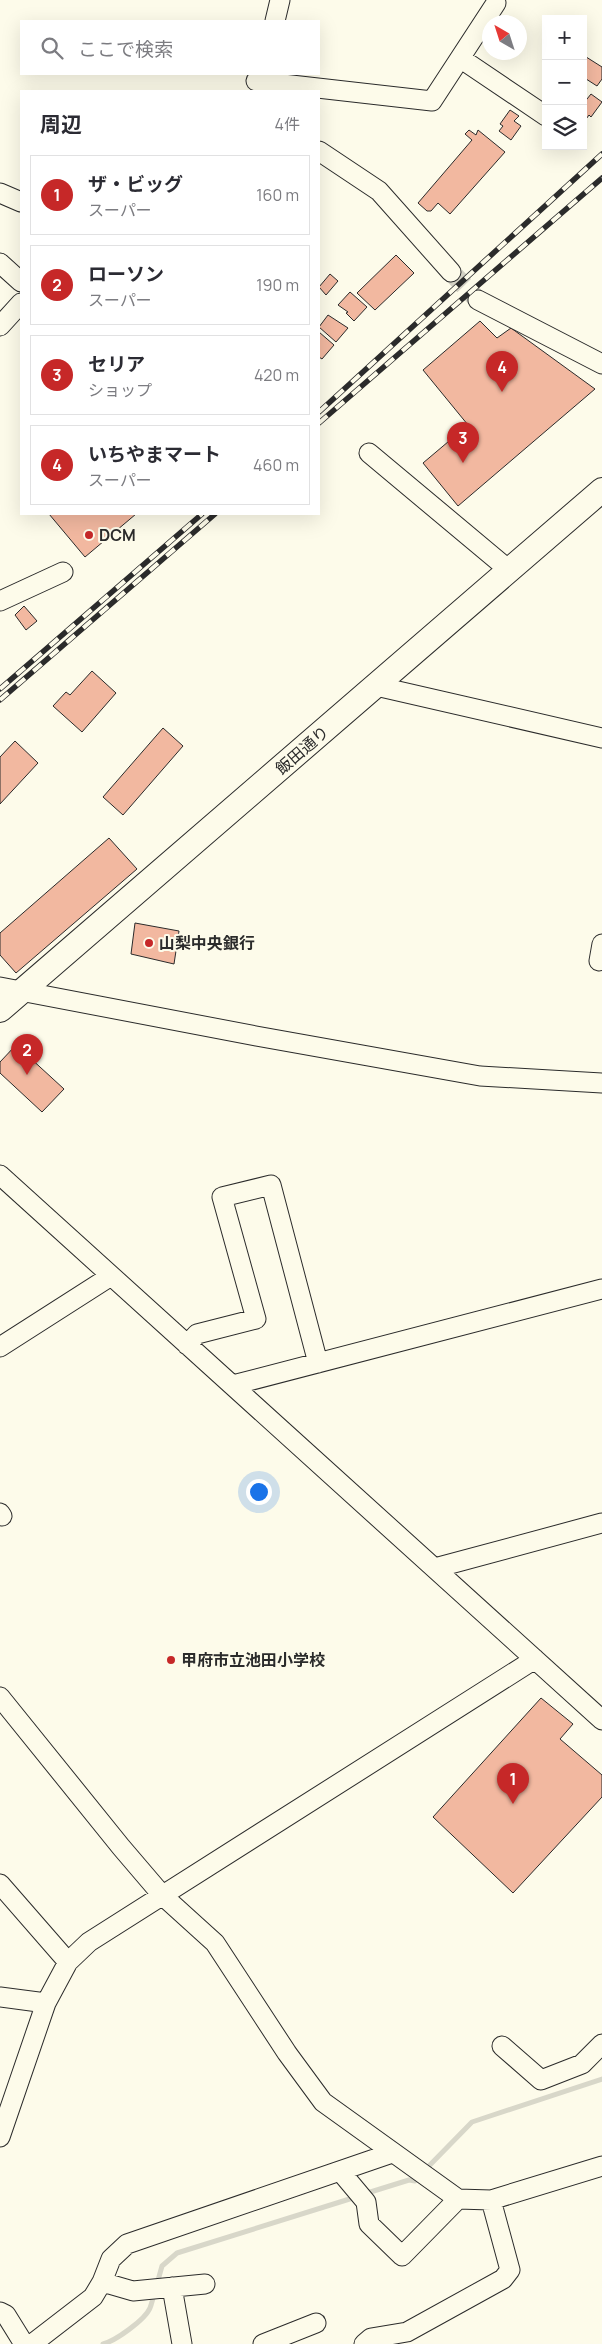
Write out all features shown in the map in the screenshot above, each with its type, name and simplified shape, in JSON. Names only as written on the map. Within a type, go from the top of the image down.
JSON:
[{"type":"main road","name":"飯田通り","points":[[0,1010],[11,989],[376,686],[602,490]]},
{"type":"street","points":[[274,20],[280,0]]},
{"type":"street","points":[[255,82],[432,101],[496,3]]},
{"type":"street","points":[[460,58],[542,113]]},
{"type":"street","points":[[320,152],[379,191],[451,272]]},
{"type":"street","points":[[0,193],[20,202]]},
{"type":"street","points":[[0,263],[20,281]]},
{"type":"street","points":[[478,300],[602,364]]},
{"type":"street","points":[[0,326],[20,304]]},
{"type":"street","points":[[369,453],[509,570]]},
{"type":"street","points":[[0,600],[63,572]]},
{"type":"street","points":[[376,686],[602,738]]},
{"type":"street","points":[[11,989],[256,1036],[480,1076],[602,1083]]},
{"type":"street","points":[[0,1175],[602,1720]]},
{"type":"street","points":[[187,1345],[197,1334],[256,1319],[222,1196],[271,1185],[318,1362]]},
{"type":"street","points":[[0,1347],[111,1276]]},
{"type":"street","points":[[233,1385],[602,1289]]},
{"type":"street","points":[[435,1568],[602,1523]]},
{"type":"street","points":[[0,2137],[46,2003],[68,1962],[89,1942],[535,1659]]},
{"type":"street","points":[[0,1697],[162,1895],[215,1943],[287,2053],[323,2102],[458,2199],[491,2200],[602,2166]]},
{"type":"street","points":[[0,1884],[68,1962]]},
{"type":"street","points":[[0,1997],[46,2003]]},
{"type":"street","points":[[502,2046],[541,2080],[582,2064],[602,2044]]},
{"type":"street","points":[[32,2344],[93,2297],[102,2282],[111,2259],[127,2244],[392,2153]]},
{"type":"street","points":[[340,2171],[366,2202],[369,2224],[402,2256],[458,2199]]},
{"type":"street","points":[[364,2344],[371,2338],[407,2332],[503,2279],[510,2270],[491,2200]]},
{"type":"street","points":[[102,2282],[133,2291],[205,2284]]},
{"type":"street","points":[[172,2287],[182,2344]]},
{"type":"street","points":[[0,2312],[6,2315],[24,2344]]},
{"type":"street","points":[[263,2344],[316,2324]]},
{"type":"building","points":[[587,58],[602,67],[602,79],[597,86],[587,80]]},
{"type":"building","points":[[591,94],[602,102],[591,117],[589,115],[587,118],[587,105],[587,99]]},
{"type":"building","points":[[510,110],[519,116],[514,121],[521,126],[511,140],[499,131],[503,126],[500,124]]},
{"type":"building","points":[[469,130],[476,135],[478,130],[505,152],[450,214],[438,203],[431,211],[427,211],[418,203],[472,140],[465,134]]},
{"type":"building","points":[[396,255],[414,273],[375,310],[357,293]]},
{"type":"building","points":[[330,274],[338,281],[326,295],[320,286]]},
{"type":"building","points":[[350,292],[367,307],[354,321],[346,313],[348,312],[338,305]]},
{"type":"building","points":[[328,315],[348,328],[336,342],[320,328]]},
{"type":"building","points":[[480,321],[497,338],[511,328],[595,389],[458,506],[423,463],[468,425],[423,370]]},
{"type":"building","points":[[320,333],[334,345],[322,359],[320,358]]},
{"type":"building","name":"DCM","points":[[50,515],[135,515],[85,557]]},
{"type":"building","points":[[24,606],[37,621],[26,630],[15,615]]},
{"type":"building","points":[[92,671],[116,693],[82,732],[53,706],[66,692],[70,695]]},
{"type":"building","points":[[163,728],[183,746],[123,815],[103,797]]},
{"type":"building","points":[[15,741],[38,763],[0,804],[0,757]]},
{"type":"building","points":[[109,838],[137,869],[16,973],[0,955],[0,933]]},
{"type":"building","points":[[135,923],[179,931],[174,964],[131,954]]},
{"type":"building","points":[[16,1045],[64,1089],[42,1112],[0,1073],[0,1062]]},
{"type":"building","points":[[541,1698],[573,1724],[560,1739],[602,1775],[602,1797],[513,1893],[433,1817]]},
{"type":"waterway","points":[[425,2170],[472,2122],[602,2079]]},
{"type":"waterway","points":[[364,2194],[409,2180],[415,2181],[419,2176]]},
{"type":"waterway","points":[[157,2284],[162,2266],[177,2253],[356,2197]]},
{"type":"waterway","points":[[103,2344],[136,2324],[150,2308],[155,2292]]},
{"type":"tunnel","points":[[451,272],[478,300]]},
{"type":"railway","points":[[320,411],[602,154]]},
{"type":"railway","points":[[320,422],[602,178]]},
{"type":"railway","points":[[0,689],[201,515]]},
{"type":"railway","points":[[0,700],[214,515]]},
{"type":"place","name":"いちやまマート","points":[[502,392]]},
{"type":"place","name":"セリア","points":[[463,463]]},
{"type":"place","name":"DCM","points":[[89,535]]},
{"type":"place","name":"山梨中央銀行","points":[[149,943]]},
{"type":"place","name":"ローソン","points":[[27,1075]]},
{"type":"place","name":"甲府市立池田小学校","points":[[171,1660]]},
{"type":"place","name":"ザ・ビッグ","points":[[513,1804]]}]
